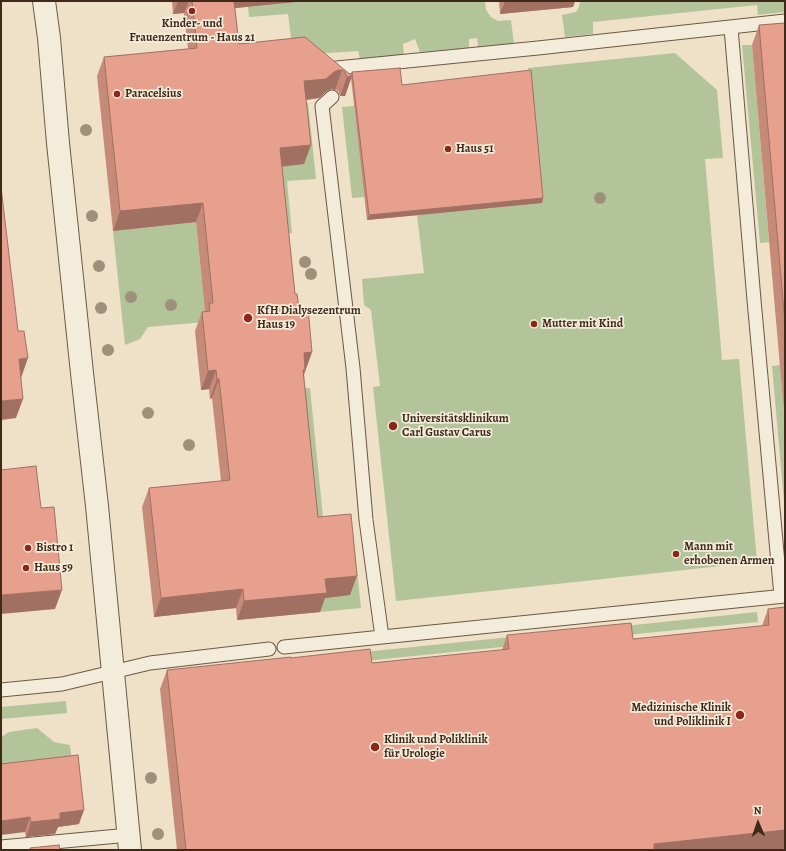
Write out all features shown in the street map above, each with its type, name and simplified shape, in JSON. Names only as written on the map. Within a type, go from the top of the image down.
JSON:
[{"type":"street","points":[[44,1],[114,672],[129,843]]},
{"type":"lane","points":[[327,69],[421,61],[785,21]]},
{"type":"lane","points":[[284,647],[783,596],[756,326],[731,28]]},
{"type":"lane","points":[[332,97],[322,106],[353,368],[366,520],[382,637]]},
{"type":"lane","points":[[1,690],[62,684],[150,663],[270,649]]},
{"type":"lane","points":[[1,847],[129,843]]},
{"type":"green space","points":[[306,1],[485,1],[486,10],[491,17],[498,21],[511,20],[514,44],[478,47],[477,38],[469,39],[469,48],[420,52],[415,39],[403,44],[404,56],[360,59],[358,51],[314,54],[292,46],[288,14],[249,17],[248,7]]},
{"type":"green space","points":[[580,1],[785,1],[785,12],[758,15],[757,5],[593,22],[593,34],[565,37],[562,15],[576,12]]},
{"type":"green space","points":[[742,45],[752,45],[769,242],[760,243]]},
{"type":"green space","points":[[675,53],[717,90],[723,158],[705,159],[722,360],[739,359],[757,562],[396,601],[373,387],[380,386],[371,310],[364,305],[362,279],[424,273],[417,215],[542,203],[528,68]]},
{"type":"green space","points":[[308,103],[316,179],[287,181],[292,233],[280,234],[273,167],[298,104]]},
{"type":"green space","points":[[354,106],[365,197],[352,198],[342,107]]},
{"type":"green space","points":[[196,222],[206,322],[148,327],[140,339],[125,345],[113,231]]},
{"type":"green space","points":[[780,365],[785,425],[785,513],[772,366]]},
{"type":"green space","points":[[310,388],[323,517],[310,518],[296,389]]},
{"type":"green space","points":[[353,532],[361,608],[320,612],[318,598],[344,533]]},
{"type":"green space","points":[[757,612],[758,622],[626,635],[625,626]]},
{"type":"green space","points":[[540,634],[541,643],[365,661],[364,652]]},
{"type":"green space","points":[[66,701],[67,713],[1,719],[1,707]]},
{"type":"green space","points":[[37,728],[54,742],[70,745],[73,769],[1,778],[1,737],[9,732]]},
{"type":"building","name":"KfH Dialysezentrum Haus 19","points":[[192,1],[234,1],[239,44],[305,37],[352,76],[347,77],[345,72],[338,70],[326,79],[304,81],[311,145],[280,148],[295,294],[297,294],[299,308],[308,307],[312,352],[304,353],[305,370],[303,370],[318,517],[351,514],[357,576],[325,579],[327,593],[244,601],[243,589],[161,598],[149,488],[230,480],[219,379],[217,379],[216,370],[208,371],[202,312],[210,311],[209,303],[213,303],[203,203],[120,211],[104,57],[197,48]]},
{"type":"building","points":[[785,23],[785,323],[759,25]]},
{"type":"building","name":"Haus 51","points":[[400,68],[402,85],[531,70],[543,198],[369,215],[352,72]]},
{"type":"building","points":[[1,187],[18,331],[24,331],[28,358],[19,359],[23,399],[1,401]]},
{"type":"building","name":"Haus 59","points":[[36,466],[41,508],[54,507],[62,590],[1,595],[1,470]]},
{"type":"building","points":[[785,607],[785,830],[654,844],[654,850],[186,850],[167,670],[370,649],[372,663],[509,649],[507,635],[631,623],[633,639],[769,625],[768,609]]},
{"type":"building","points":[[78,755],[84,810],[60,813],[60,819],[31,822],[30,817],[1,821],[1,764]]},
{"type":"building","points":[[59,845],[60,850],[30,850],[30,848]]},
{"type":"place","name":"Kinder- und Frauenzentrum - Haus 21","points":[[192,11]]},
{"type":"place","name":"Paracelsius","points":[[117,94]]},
{"type":"place","name":"Haus 51","points":[[448,149]]},
{"type":"place","name":"KfH Dialysezentrum Haus 19","points":[[248,318]]},
{"type":"place","name":"Mutter mit Kind","points":[[534,324]]},
{"type":"place","name":"Universitätsklinikum Carl Gustav Carus","points":[[393,426]]},
{"type":"place","name":"Bistro 1","points":[[28,548]]},
{"type":"place","name":"Mann mit erhobenen Armen","points":[[676,554]]},
{"type":"place","name":"Haus 59","points":[[26,568]]},
{"type":"place","name":"Medizinische Klinik und Poliklinik I","points":[[740,715]]},
{"type":"place","name":"Klinik und Poliklinik für Urologie","points":[[375,747]]}]
